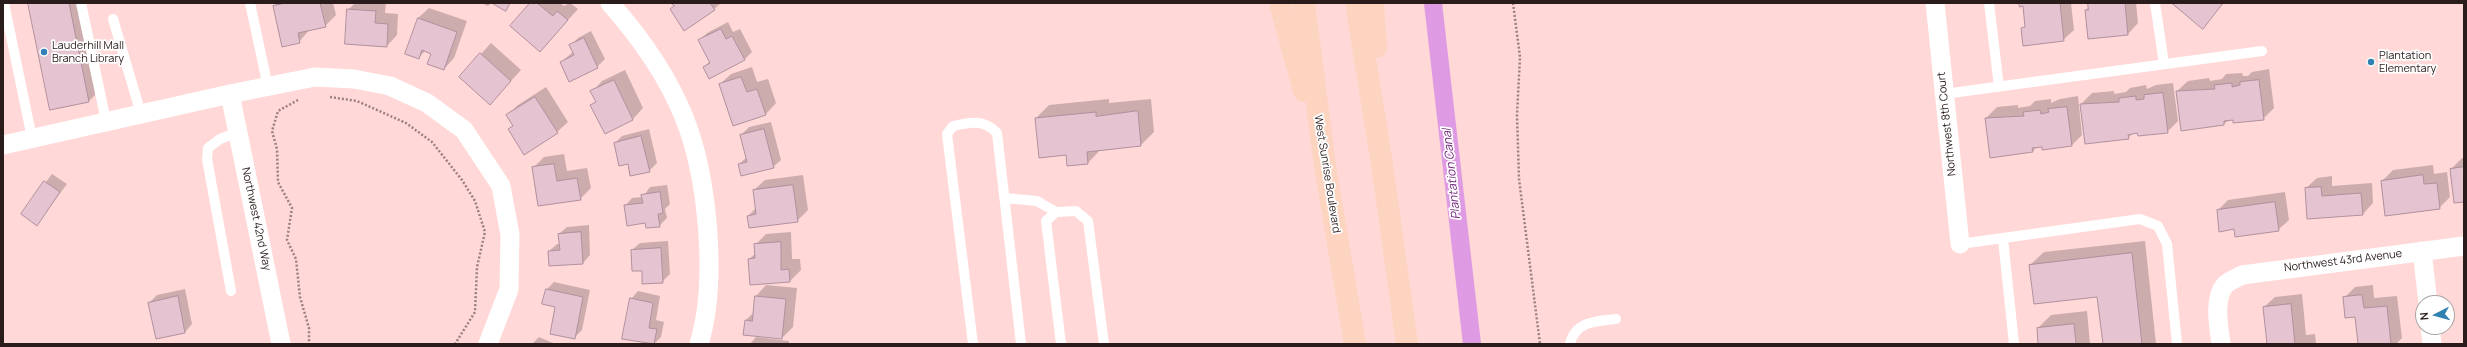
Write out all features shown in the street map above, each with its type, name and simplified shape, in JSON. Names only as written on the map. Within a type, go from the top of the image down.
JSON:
[{"type":"main road","points":[[1280,3],[1325,166]]},
{"type":"main road","name":"West Sunrise Boulevard","points":[[1304,3],[1325,166],[1355,344]]},
{"type":"main road","points":[[1356,3],[1382,164],[1407,344]]},
{"type":"main road","points":[[1373,3],[1382,164]]},
{"type":"street","points":[[610,3],[631,27],[658,65],[684,117],[698,166],[708,225],[709,274],[698,344]]},
{"type":"street","name":"Northwest 8th Court","points":[[1934,3],[1960,244]]},
{"type":"street","points":[[3,145],[106,121],[315,77],[354,79],[390,86],[427,103],[464,130],[501,186],[510,235],[510,289],[488,344]]},
{"type":"street","name":"Northwest 42nd Way","points":[[230,94],[281,344]]},
{"type":"street","name":"Northwest 43rd Avenue","points":[[2221,344],[2218,318],[2220,300],[2225,286],[2242,276],[2259,272],[2464,246]]},
{"type":"street","points":[[2422,251],[2427,295]]},
{"type":"lane","points":[[4,3],[32,138]]},
{"type":"lane","points":[[81,3],[106,121]]},
{"type":"lane","points":[[250,3],[268,87]]},
{"type":"lane","points":[[1989,3],[1998,87]]},
{"type":"lane","points":[[2155,3],[2164,64]]},
{"type":"lane","points":[[113,19],[141,114]]},
{"type":"lane","points":[[1944,94],[2262,51]]},
{"type":"lane","points":[[973,344],[947,134],[953,126],[974,122],[990,126],[998,133],[1021,344]]},
{"type":"lane","points":[[231,291],[207,159],[208,148],[220,138],[238,132]]},
{"type":"lane","points":[[1005,198],[1037,201],[1056,212],[1076,211],[1088,221],[1104,344]]},
{"type":"lane","points":[[1056,212],[1046,221],[1061,344]]},
{"type":"lane","points":[[1960,244],[2140,219],[2158,226],[2167,244],[2177,344]]},
{"type":"lane","points":[[2003,239],[2014,344]]},
{"type":"lane","points":[[1570,344],[1577,328],[1589,322],[1616,318]]},
{"type":"path","points":[[1513,3],[1520,57],[1517,115],[1519,179],[1540,344]]},
{"type":"path","points":[[322,96],[357,101],[406,123],[432,142],[462,180],[475,201],[484,232],[478,267],[475,312],[455,344]]},
{"type":"path","points":[[302,98],[278,111],[272,131],[277,149],[278,182],[292,208],[287,240],[296,259],[300,297],[309,328],[309,344]]},
{"type":"building","points":[[28,3],[69,3],[89,102],[50,110]]},
{"type":"building","points":[[286,3],[320,3],[326,27],[298,33],[300,43],[282,47],[273,6]]},
{"type":"building","points":[[492,3],[510,3],[506,11]]},
{"type":"building","points":[[530,3],[537,3],[553,16],[557,11],[568,20],[540,52],[510,26]]},
{"type":"building","points":[[671,3],[710,3],[715,10],[684,31],[670,9],[674,6]]},
{"type":"building","points":[[2019,3],[2060,3],[2064,41],[2023,46],[2021,28],[2025,27],[2023,6],[2020,7]]},
{"type":"building","points":[[2088,3],[2125,3],[2128,35],[2088,39],[2085,10],[2088,10]]},
{"type":"building","points":[[2172,3],[2223,3],[2203,29]]},
{"type":"building","points":[[347,9],[376,11],[375,23],[388,24],[387,47],[345,44]]},
{"type":"building","points":[[418,18],[457,32],[444,70],[427,64],[431,54],[422,50],[419,59],[405,54]]},
{"type":"building","points":[[721,29],[726,39],[732,36],[745,60],[709,79],[703,67],[710,63],[698,40]]},
{"type":"building","points":[[584,38],[598,68],[569,82],[560,62],[574,55],[569,45]]},
{"type":"building","points":[[480,53],[511,81],[490,105],[459,77]]},
{"type":"building","points":[[741,77],[747,92],[757,89],[766,115],[733,126],[719,84]]},
{"type":"building","points":[[614,80],[633,120],[605,134],[590,105],[596,102],[590,91]]},
{"type":"building","points":[[2259,80],[2264,120],[2233,123],[2233,120],[2224,121],[2224,125],[2181,131],[2176,91],[2215,89],[2214,85],[2232,83],[2232,87],[2240,85],[2240,82]]},
{"type":"building","points":[[2163,93],[2168,133],[2138,136],[2137,133],[2128,135],[2129,139],[2085,144],[2080,104],[2119,102],[2119,98],[2136,96],[2136,100],[2144,99],[2144,95]]},
{"type":"building","points":[[535,97],[558,133],[524,155],[508,129],[513,126],[506,115]]},
{"type":"building","points":[[2067,107],[2072,146],[2042,150],[2042,147],[2032,148],[2033,152],[1990,158],[1985,118],[2024,116],[2023,112],[2040,110],[2041,114],[2049,112],[2048,109]]},
{"type":"building","points":[[1138,111],[1141,146],[1087,152],[1088,164],[1067,166],[1066,155],[1039,158],[1035,118],[1096,112],[1096,116]]},
{"type":"building","points":[[764,129],[774,168],[741,176],[738,164],[747,162],[740,135]]},
{"type":"building","points":[[641,136],[650,172],[630,176],[628,164],[619,166],[614,143]]},
{"type":"building","points":[[554,164],[557,181],[577,178],[581,200],[538,206],[532,167]]},
{"type":"building","points":[[2464,167],[2464,202],[2454,203],[2450,169]]},
{"type":"building","points":[[2423,175],[2424,184],[2437,183],[2440,209],[2385,216],[2381,181]]},
{"type":"building","points":[[44,181],[60,192],[37,226],[21,214]]},
{"type":"building","points":[[793,185],[798,222],[749,228],[747,216],[756,214],[753,190]]},
{"type":"building","points":[[2321,187],[2322,196],[2361,193],[2363,215],[2307,219],[2305,188]]},
{"type":"building","points":[[660,192],[663,213],[658,214],[660,227],[646,228],[645,223],[627,226],[624,205],[643,203],[641,195]]},
{"type":"building","points":[[2275,202],[2279,231],[2235,237],[2234,229],[2219,232],[2217,210]]},
{"type":"building","points":[[581,232],[583,264],[549,266],[548,251],[560,250],[558,234]]},
{"type":"building","points":[[781,242],[781,270],[789,269],[790,282],[750,285],[748,259],[755,258],[754,244]]},
{"type":"building","points":[[661,248],[663,283],[642,284],[642,271],[632,271],[631,250]]},
{"type":"building","points":[[2132,253],[2142,344],[2103,344],[2097,297],[2034,304],[2029,265]]},
{"type":"building","points":[[546,289],[583,297],[575,339],[550,334],[555,307],[542,304]]},
{"type":"building","points":[[2362,295],[2364,308],[2387,306],[2391,344],[2358,344],[2355,317],[2345,318],[2343,297]]},
{"type":"building","points":[[178,296],[185,333],[156,339],[148,303]]},
{"type":"building","points":[[755,296],[786,299],[782,339],[743,335],[745,320],[752,321]]},
{"type":"building","points":[[630,298],[653,303],[649,328],[657,329],[654,344],[622,339]]},
{"type":"building","points":[[2291,304],[2295,344],[2267,344],[2263,307]]},
{"type":"building","points":[[2074,324],[2076,344],[2038,344],[2037,328]]},
{"type":"waterway","name":"Plantation Canal","points":[[1433,3],[1472,344]]},
{"type":"place","name":"Lauderhill Mall Branch Library","points":[[44,52]]},
{"type":"place","name":"Plantation Elementary","points":[[2371,62]]}]
